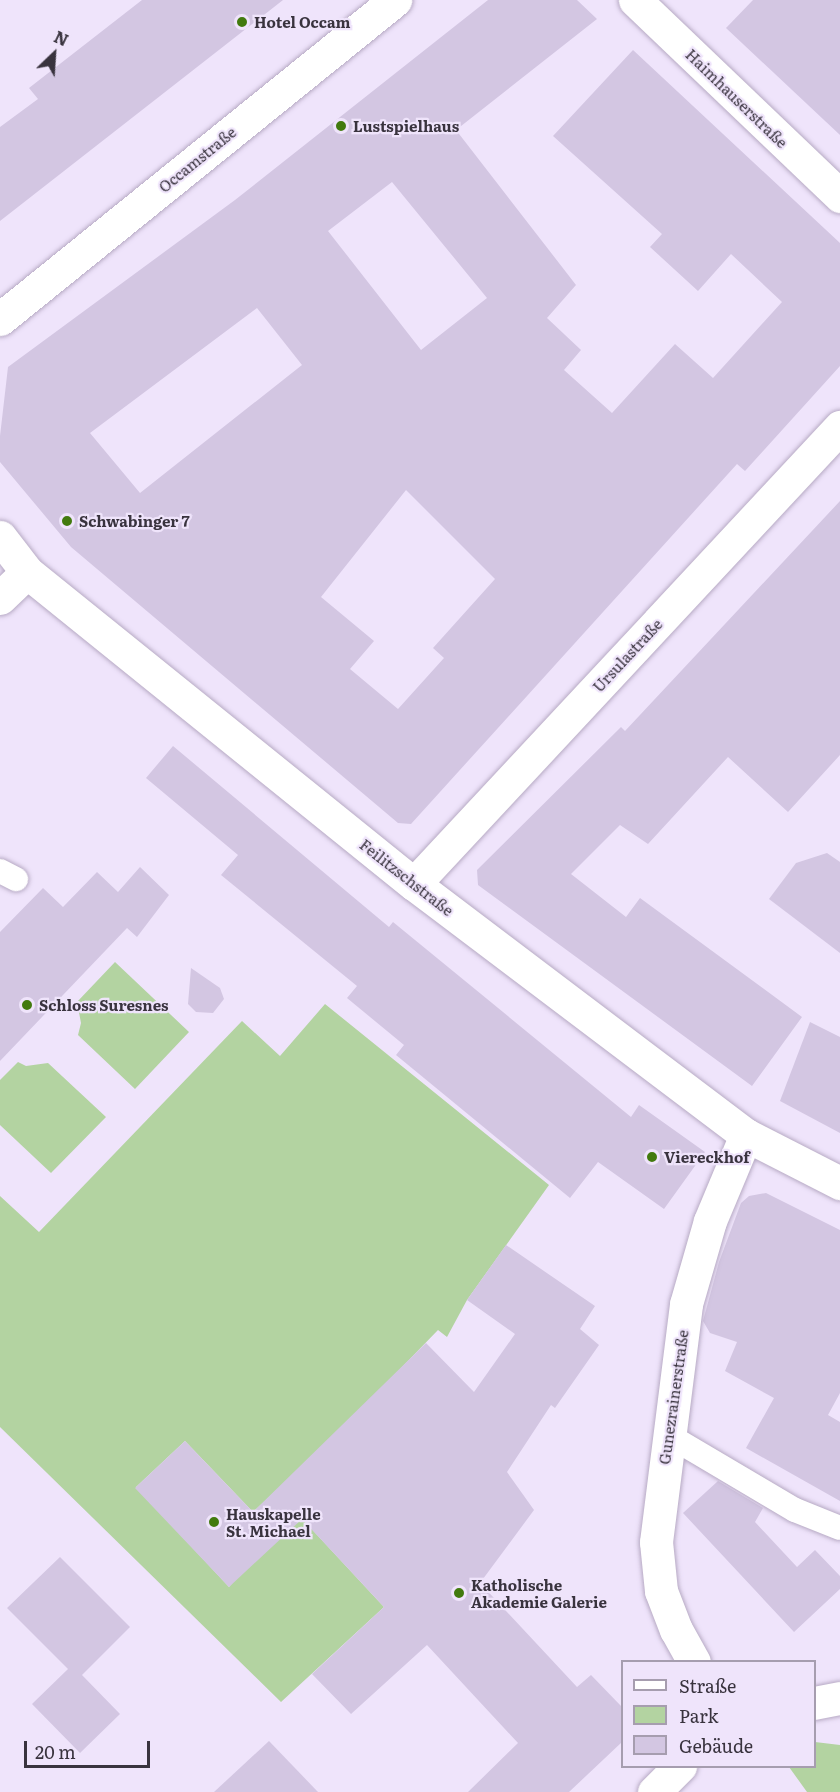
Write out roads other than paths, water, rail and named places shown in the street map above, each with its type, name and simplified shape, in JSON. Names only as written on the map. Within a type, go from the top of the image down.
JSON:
[{"type":"street","name":"Occamstraße","points":[[0,319],[395,0]]},
{"type":"street","name":"Haimhauserstraße","points":[[635,0],[840,196]]},
{"type":"street","name":"Ursulastraße","points":[[414,884],[840,427]]},
{"type":"street","name":"Feilitzschstraße","points":[[0,537],[27,572],[414,884],[746,1135],[840,1183]]},
{"type":"street","points":[[0,598],[27,572]]},
{"type":"street","name":"Gunezrainerstraße","points":[[693,1660],[676,1630],[661,1591],[656,1542],[686,1304],[710,1221],[746,1135]]},
{"type":"street","points":[[816,1703],[840,1698]]},
{"type":"street","points":[[654,1792],[679,1768]]},
{"type":"lane","points":[[668,1435],[795,1510],[840,1528]]},
{"type":"place","name":"Hotel Occam","points":[[242,22]]},
{"type":"place","name":"Lustspielhaus","points":[[341,126]]},
{"type":"place","name":"Schwabinger 7","points":[[67,521]]},
{"type":"place","name":"Schloss Suresnes","points":[[27,1005]]},
{"type":"place","name":"Viereckhof","points":[[652,1157]]},
{"type":"place","name":"Hauskapelle St. Michael","points":[[214,1522]]},
{"type":"place","name":"Katholische Akademie Galerie","points":[[459,1593]]}]
